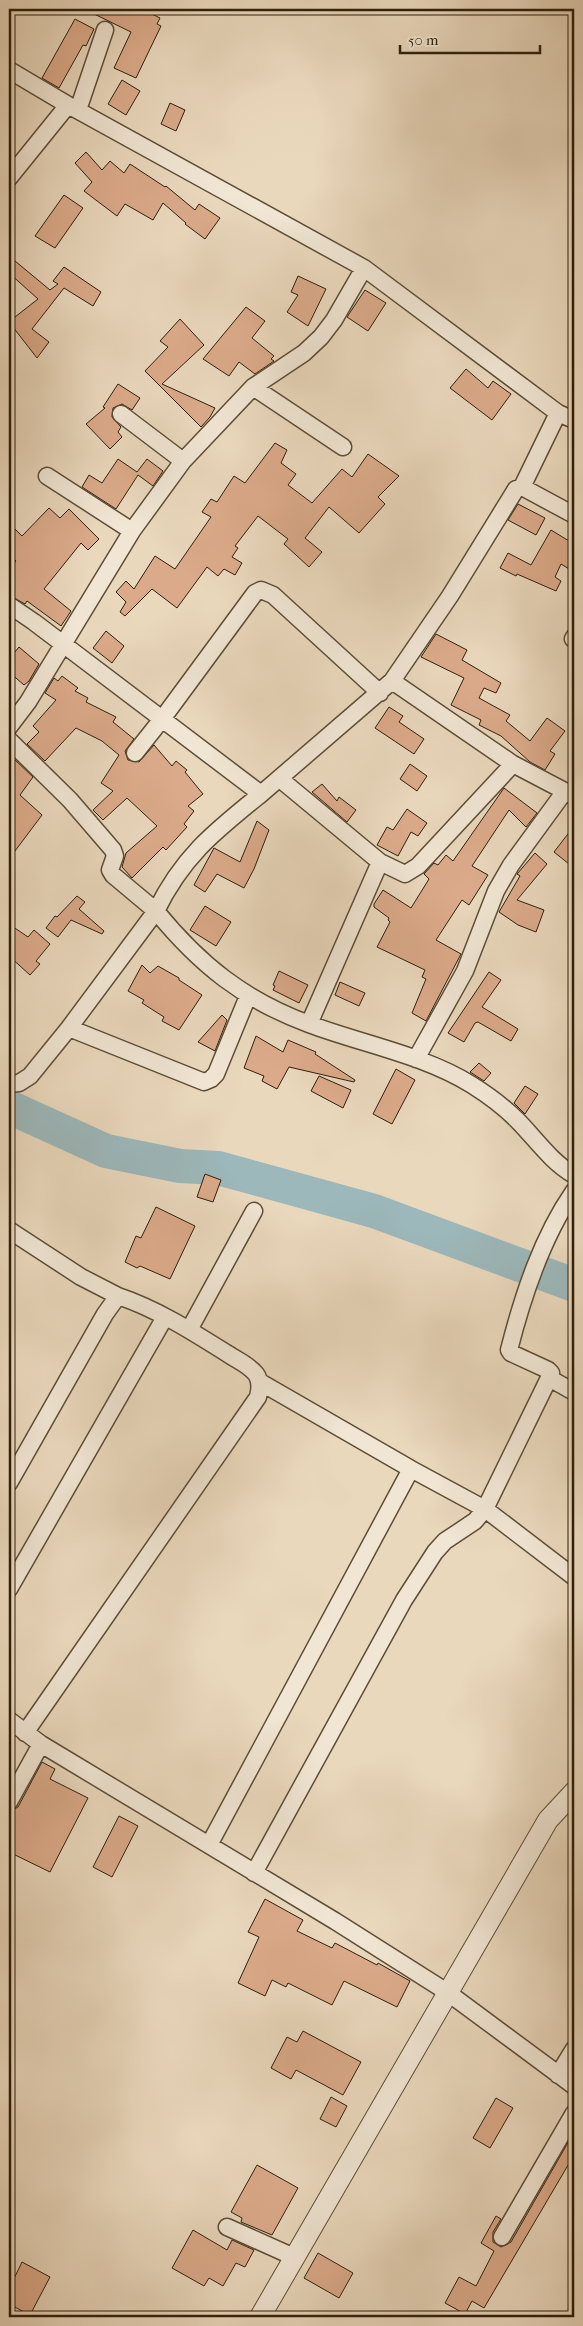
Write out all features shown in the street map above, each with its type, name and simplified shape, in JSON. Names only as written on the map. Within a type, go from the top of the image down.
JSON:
[{"type":"street","points":[[9,178],[73,108],[105,30]]},
{"type":"street","points":[[9,70],[73,108],[364,268],[558,413],[574,420]]},
{"type":"street","points":[[9,727],[28,702],[132,531],[183,461],[253,387],[304,353],[320,337],[334,320],[364,268]]},
{"type":"street","points":[[253,387],[343,447]]},
{"type":"street","points":[[9,1084],[19,1083],[30,1076],[69,1028],[156,911],[169,884],[182,865],[201,845],[380,694],[392,681],[450,596],[516,489],[522,487],[558,413]]},
{"type":"street","points":[[121,414],[183,461]]},
{"type":"street","points":[[48,476],[132,531]]},
{"type":"street","points":[[522,487],[574,515]]},
{"type":"street","points":[[135,753],[255,593],[260,590],[273,596],[380,694]]},
{"type":"street","points":[[9,605],[165,715],[261,794]]},
{"type":"street","points":[[392,681],[513,764],[570,793],[511,866],[496,891],[465,971],[416,1059]]},
{"type":"street","points":[[9,740],[70,800],[113,850],[115,856],[110,870],[113,875],[156,911],[192,951],[248,996],[309,1024],[416,1059],[471,1084],[517,1120],[555,1160],[574,1175]]},
{"type":"street","points":[[280,779],[380,862],[400,874],[409,873],[418,866],[513,764]]},
{"type":"street","points":[[309,1024],[380,862]]},
{"type":"street","points":[[69,1028],[204,1082],[216,1074],[248,996]]},
{"type":"street","points":[[254,1873],[404,1600],[435,1552],[445,1542],[475,1521],[485,1509],[549,1378],[551,1373],[548,1370],[509,1350],[544,1245],[558,1214],[574,1190]]},
{"type":"street","points":[[189,1330],[254,1211]]},
{"type":"street","points":[[9,1230],[81,1277],[118,1296],[130,1299],[165,1316],[189,1330],[248,1367],[258,1376],[260,1382],[258,1397],[25,1733]]},
{"type":"street","points":[[9,1483],[105,1314],[118,1296]]},
{"type":"street","points":[[9,1589],[165,1316]]},
{"type":"street","points":[[549,1378],[574,1392]]},
{"type":"street","points":[[260,1382],[411,1469],[485,1509],[574,1577]]},
{"type":"street","points":[[209,1846],[411,1469]]},
{"type":"street","points":[[9,1720],[41,1744],[335,1921],[447,1992],[574,2086]]},
{"type":"street","points":[[9,1802],[41,1744]]},
{"type":"street","points":[[260,2317],[548,1820],[574,1792]]},
{"type":"street","points":[[558,2075],[574,2048]]},
{"type":"street","points":[[502,2237],[574,2113]]},
{"type":"street","points":[[227,2227],[294,2257]]},
{"type":"building","points":[[84,9],[142,9],[160,18],[157,24],[161,26],[136,78],[114,68],[131,32]]},
{"type":"building","points":[[75,19],[94,29],[86,46],[83,45],[59,88],[42,78]]},
{"type":"building","points":[[122,80],[140,91],[126,115],[108,104]]},
{"type":"building","points":[[170,103],[185,110],[176,131],[161,124]]},
{"type":"building","points":[[86,152],[102,170],[110,161],[124,173],[130,164],[166,186],[195,210],[199,204],[220,218],[205,239],[185,224],[163,203],[153,220],[125,204],[117,216],[84,191],[92,182],[75,163]]},
{"type":"building","points":[[64,195],[83,208],[55,248],[35,236]]},
{"type":"building","points":[[9,256],[50,290],[58,284],[53,281],[64,267],[101,292],[93,306],[64,288],[32,329],[49,342],[37,358],[9,322],[9,312],[15,317],[38,299],[9,273]]},
{"type":"building","points":[[298,276],[326,289],[308,326],[287,312],[298,295],[291,292]]},
{"type":"building","points":[[365,290],[386,303],[368,331],[347,317]]},
{"type":"building","points":[[246,307],[265,321],[252,338],[274,356],[271,359],[274,361],[255,374],[239,362],[229,376],[203,359]]},
{"type":"building","points":[[180,319],[204,345],[162,384],[215,408],[201,427],[145,371],[168,347],[160,341]]},
{"type":"building","points":[[466,369],[488,388],[493,381],[511,394],[492,420],[450,388]]},
{"type":"building","points":[[118,384],[140,398],[132,410],[122,404],[113,408],[112,417],[121,427],[118,432],[122,437],[110,449],[86,424],[105,408],[103,407]]},
{"type":"building","points":[[275,443],[287,450],[281,463],[296,474],[288,485],[312,503],[342,469],[352,477],[368,454],[399,476],[378,497],[385,504],[359,533],[329,507],[305,538],[322,552],[309,567],[284,544],[288,539],[258,516],[235,546],[238,548],[232,557],[242,563],[235,575],[224,569],[218,576],[207,567],[177,608],[152,589],[125,616],[120,612],[126,602],[116,592],[126,581],[134,589],[155,556],[175,569],[211,517],[202,512],[211,499],[217,502],[234,476],[245,483]]},
{"type":"building","points":[[118,459],[137,472],[147,459],[163,471],[153,486],[138,475],[116,509],[82,487],[89,475],[102,483]]},
{"type":"building","points":[[518,504],[545,518],[536,535],[508,520]]},
{"type":"building","points":[[49,508],[60,518],[69,509],[99,539],[88,550],[81,543],[44,589],[71,611],[61,626],[27,601],[25,604],[9,595],[9,569],[16,561],[9,554],[9,523],[22,536]]},
{"type":"building","points":[[551,530],[574,544],[574,572],[561,564],[555,577],[561,581],[556,591],[500,568],[508,553],[531,565]]},
{"type":"building","points":[[106,631],[124,646],[112,663],[93,648]]},
{"type":"building","points":[[436,634],[467,650],[462,660],[501,683],[496,693],[484,688],[479,698],[510,715],[506,721],[530,741],[547,718],[565,731],[550,751],[555,754],[545,770],[530,762],[501,736],[479,725],[481,720],[451,705],[464,678],[421,657]]},
{"type":"building","points":[[19,647],[39,664],[29,681],[24,685],[9,672],[9,659]]},
{"type":"building","points":[[62,676],[78,688],[75,691],[88,698],[86,702],[116,717],[113,722],[134,739],[125,751],[128,760],[139,762],[154,745],[172,766],[176,761],[187,770],[185,772],[203,794],[188,806],[194,811],[184,824],[187,827],[166,850],[163,847],[132,878],[122,867],[126,853],[157,826],[127,798],[103,820],[93,810],[113,791],[101,783],[119,755],[102,741],[76,728],[45,761],[27,744],[39,732],[33,726],[56,700],[45,693],[54,678],[58,681]]},
{"type":"building","points":[[389,707],[403,716],[399,722],[424,739],[414,754],[375,728]]},
{"type":"building","points":[[13,758],[33,777],[20,795],[42,815],[9,859],[9,762]]},
{"type":"building","points":[[410,764],[427,776],[417,791],[400,779]]},
{"type":"building","points":[[322,784],[337,801],[339,797],[356,810],[347,822],[312,792]]},
{"type":"building","points":[[504,788],[537,813],[526,827],[509,810],[472,866],[488,875],[469,905],[462,900],[436,940],[461,954],[426,1021],[412,1013],[426,979],[422,977],[425,970],[377,947],[390,922],[389,918],[374,907],[374,904],[383,890],[411,908],[429,879],[424,874],[434,863],[438,865],[446,855],[453,861]]},
{"type":"building","points":[[407,809],[427,823],[418,836],[411,832],[398,856],[377,845],[387,827],[393,830]]},
{"type":"building","points":[[257,821],[269,830],[254,869],[244,888],[217,874],[205,892],[194,885],[214,848],[240,862]]},
{"type":"building","points":[[574,826],[574,868],[554,852]]},
{"type":"building","points":[[535,853],[547,864],[517,900],[544,910],[536,932],[518,925],[499,912],[520,876],[517,874]]},
{"type":"building","points":[[77,896],[85,902],[79,909],[104,931],[102,934],[71,920],[58,937],[46,928],[55,916],[57,917]]},
{"type":"building","points":[[205,906],[231,922],[216,946],[190,930]]},
{"type":"building","points":[[9,924],[28,937],[34,930],[50,944],[36,961],[40,964],[30,975],[9,956]]},
{"type":"building","points":[[142,965],[150,973],[158,966],[179,978],[179,980],[202,995],[179,1030],[162,1021],[164,1017],[142,1003],[144,1000],[128,991]]},
{"type":"building","points":[[279,971],[308,985],[299,1003],[273,990],[275,986],[273,985]]},
{"type":"building","points":[[489,972],[501,980],[482,1007],[518,1029],[511,1041],[478,1022],[475,1023],[464,1042],[448,1033]]},
{"type":"building","points":[[340,982],[365,993],[359,1006],[335,995]]},
{"type":"building","points":[[222,1015],[227,1020],[215,1051],[198,1042]]},
{"type":"building","points":[[256,1036],[283,1052],[288,1040],[316,1052],[315,1054],[355,1080],[354,1082],[289,1067],[277,1089],[262,1081],[264,1076],[244,1068]]},
{"type":"building","points":[[479,1063],[491,1073],[484,1081],[470,1072]]},
{"type":"building","points":[[396,1069],[415,1080],[392,1124],[373,1114]]},
{"type":"building","points":[[319,1076],[351,1090],[343,1108],[311,1091]]},
{"type":"building","points":[[525,1086],[538,1094],[525,1114],[514,1103]]},
{"type":"building","points":[[205,1174],[221,1180],[213,1202],[197,1197]]},
{"type":"building","points":[[156,1207],[195,1226],[170,1279],[140,1266],[137,1268],[125,1262],[136,1236],[141,1238]]},
{"type":"building","points":[[42,1762],[55,1769],[50,1779],[88,1798],[50,1872],[9,1852],[9,1812],[18,1807]]},
{"type":"building","points":[[119,1816],[138,1826],[112,1877],[93,1867]]},
{"type":"building","points":[[265,1899],[303,1920],[297,1931],[332,1948],[335,1943],[377,1965],[378,1963],[410,1981],[397,2007],[344,1981],[332,2005],[288,1983],[286,1987],[272,1980],[265,1996],[238,1983],[259,1937],[248,1932]]},
{"type":"building","points":[[303,2031],[361,2062],[343,2095],[296,2070],[291,2079],[271,2068],[287,2037],[297,2042]]},
{"type":"building","points":[[331,2097],[347,2106],[336,2127],[320,2119]]},
{"type":"building","points":[[496,2098],[513,2108],[490,2148],[473,2138]]},
{"type":"building","points":[[574,2132],[574,2155],[484,2308],[472,2301],[465,2314],[445,2303],[459,2277],[476,2286],[494,2251],[481,2243],[496,2216],[501,2219],[493,2232],[493,2242],[501,2247],[511,2242]]},
{"type":"building","points":[[257,2165],[298,2188],[272,2235],[241,2222],[242,2218],[231,2212]]},
{"type":"building","points":[[193,2230],[227,2250],[232,2240],[254,2250],[245,2267],[236,2263],[223,2286],[209,2278],[204,2286],[172,2268]]},
{"type":"building","points":[[318,2253],[353,2273],[339,2298],[304,2278]]},
{"type":"building","points":[[22,2262],[50,2277],[30,2315],[9,2304],[9,2289]]},
{"type":"waterway","points":[[9,1107],[106,1151],[180,1166],[218,1168],[374,1211],[574,1285]]}]
